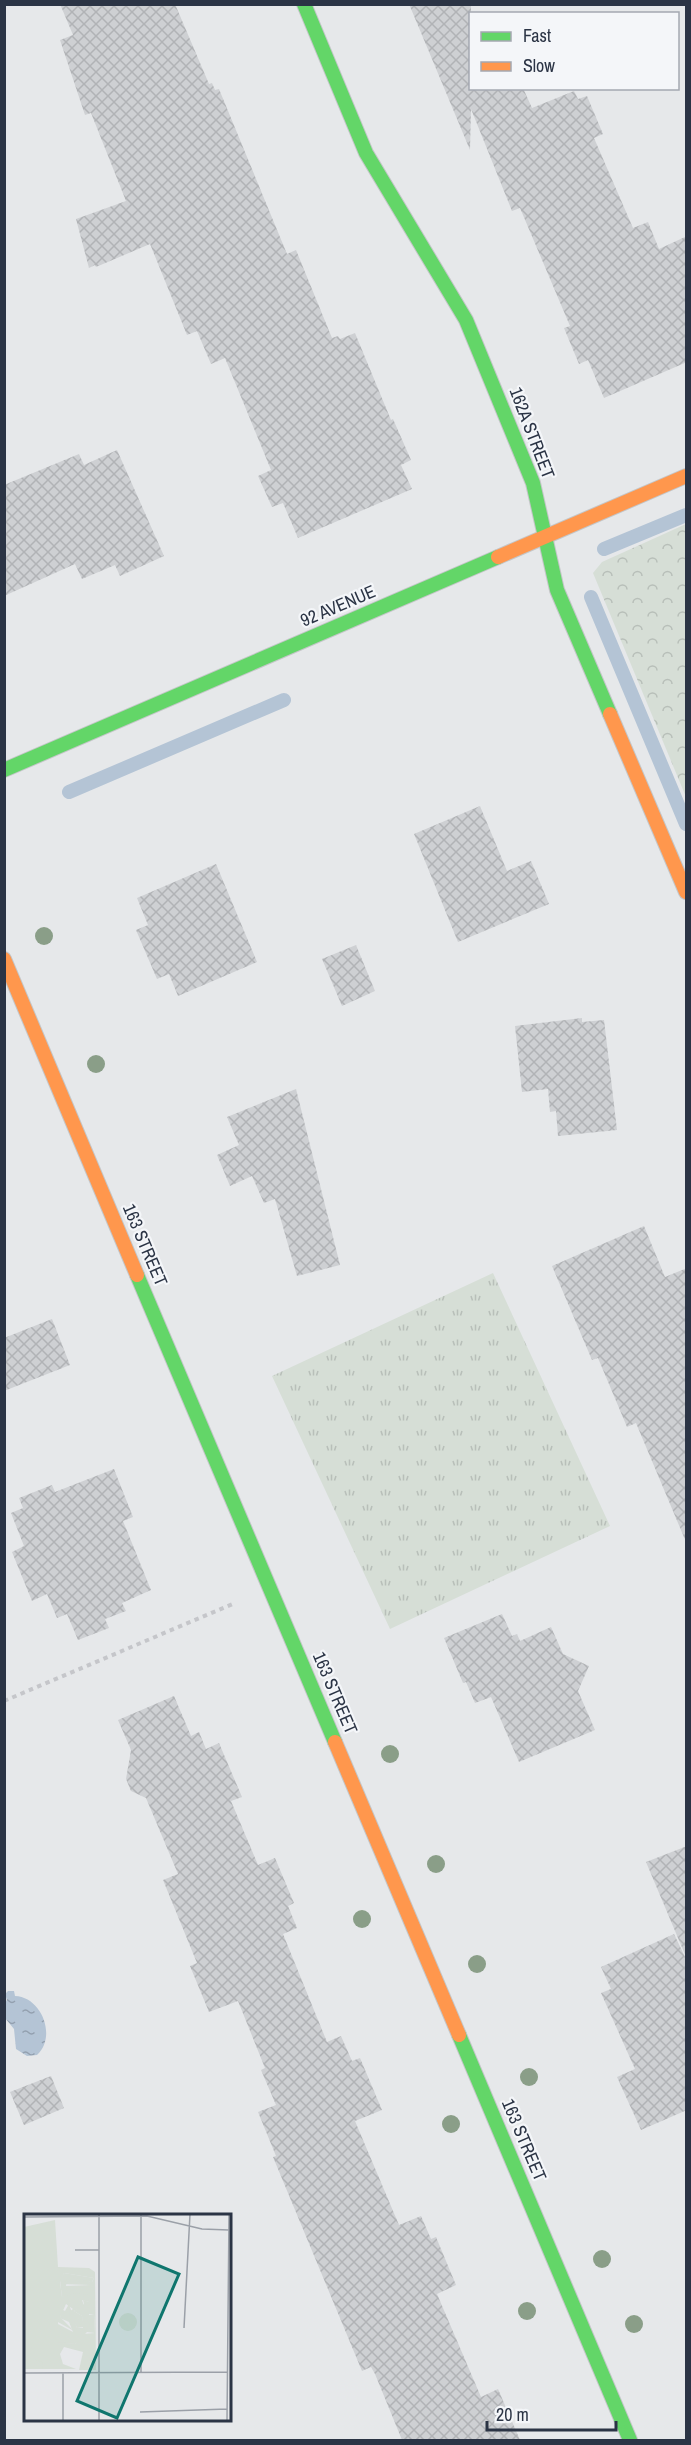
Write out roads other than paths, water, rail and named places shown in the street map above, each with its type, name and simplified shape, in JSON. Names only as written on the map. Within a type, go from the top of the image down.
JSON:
[{"type":"street","name":"162A STREET","points":[[304,4],[366,153],[466,320],[534,483],[557,590],[687,892]]},
{"type":"street","name":"92 AVENUE","points":[[4,770],[687,476]]},
{"type":"street","name":"163 STREET","points":[[4,959],[630,2440]]},
{"type":"water","points":[[8,1991],[14,1991],[15,1996],[33,2003],[44,2019],[46,2038],[37,2055],[27,2056],[16,2049],[14,2029],[5,2018],[7,2000],[5,1994]]},
{"type":"waterway","points":[[604,549],[686,515]]},
{"type":"waterway","points":[[591,597],[686,824]]},
{"type":"waterway","points":[[69,792],[284,700]]}]
